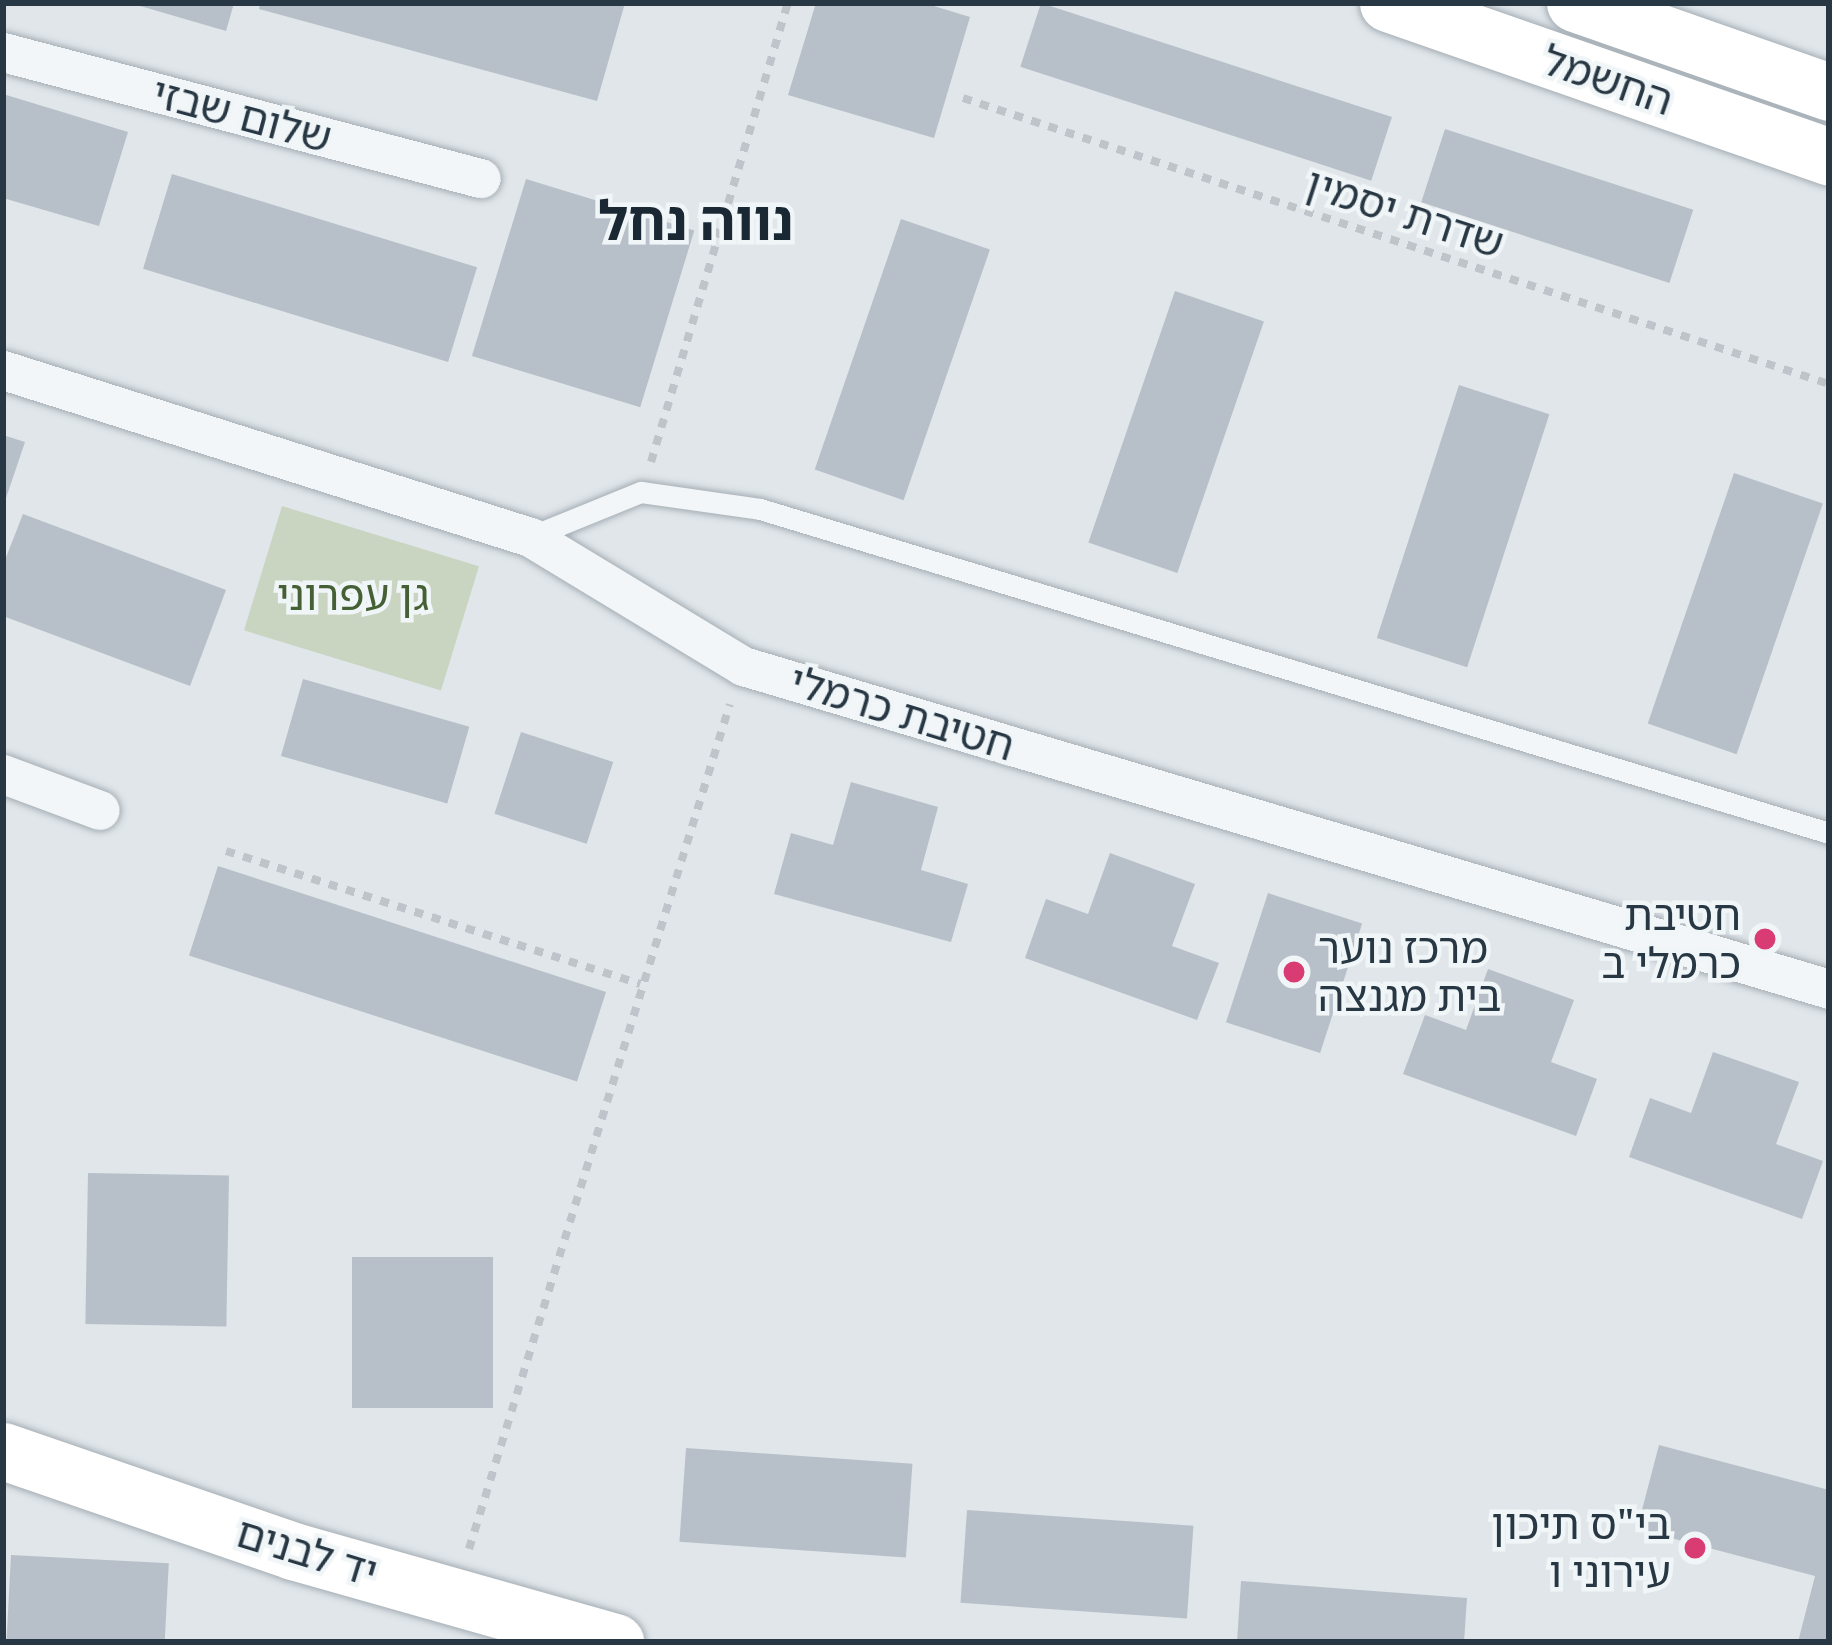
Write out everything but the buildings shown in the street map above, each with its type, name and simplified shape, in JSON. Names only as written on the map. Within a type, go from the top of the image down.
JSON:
[{"type":"street","name":"החשמל","points":[[1388,3],[1829,157]]},
{"type":"street","name":"החשמל","points":[[1575,3],[1829,92]]},
{"type":"street","name":"שלום שבזי","points":[[3,52],[481,178]]},
{"type":"street","name":"חטיבת כרמלי","points":[[3,370],[530,538],[743,666],[1829,989]]},
{"type":"street","points":[[3,774],[100,810]]},
{"type":"street","name":"יד לבנים","points":[[3,1451],[293,1551],[615,1642]]},
{"type":"lane","points":[[530,538],[641,492],[760,509],[1829,833]]},
{"type":"path","points":[[641,492],[788,3]]},
{"type":"path","name":"שדרת יסמין","points":[[963,98],[1829,384]]},
{"type":"path","points":[[455,1597],[640,984],[743,666]]},
{"type":"path","points":[[226,851],[640,984]]},
{"type":"green space","name":"גן עפרוני","points":[[282,506],[479,566],[441,691],[244,630]]},
{"type":"place","name":"חטיבת כרמלי ב","points":[[1765,939]]},
{"type":"place","name":"מרכז נוער בית מגנצה","points":[[1294,972]]},
{"type":"place","name":"בי\"ס תיכון עירוני ו","points":[[1695,1548]]},
{"type":"district","name":"נווה נחל","points":[[696,221]]}]
